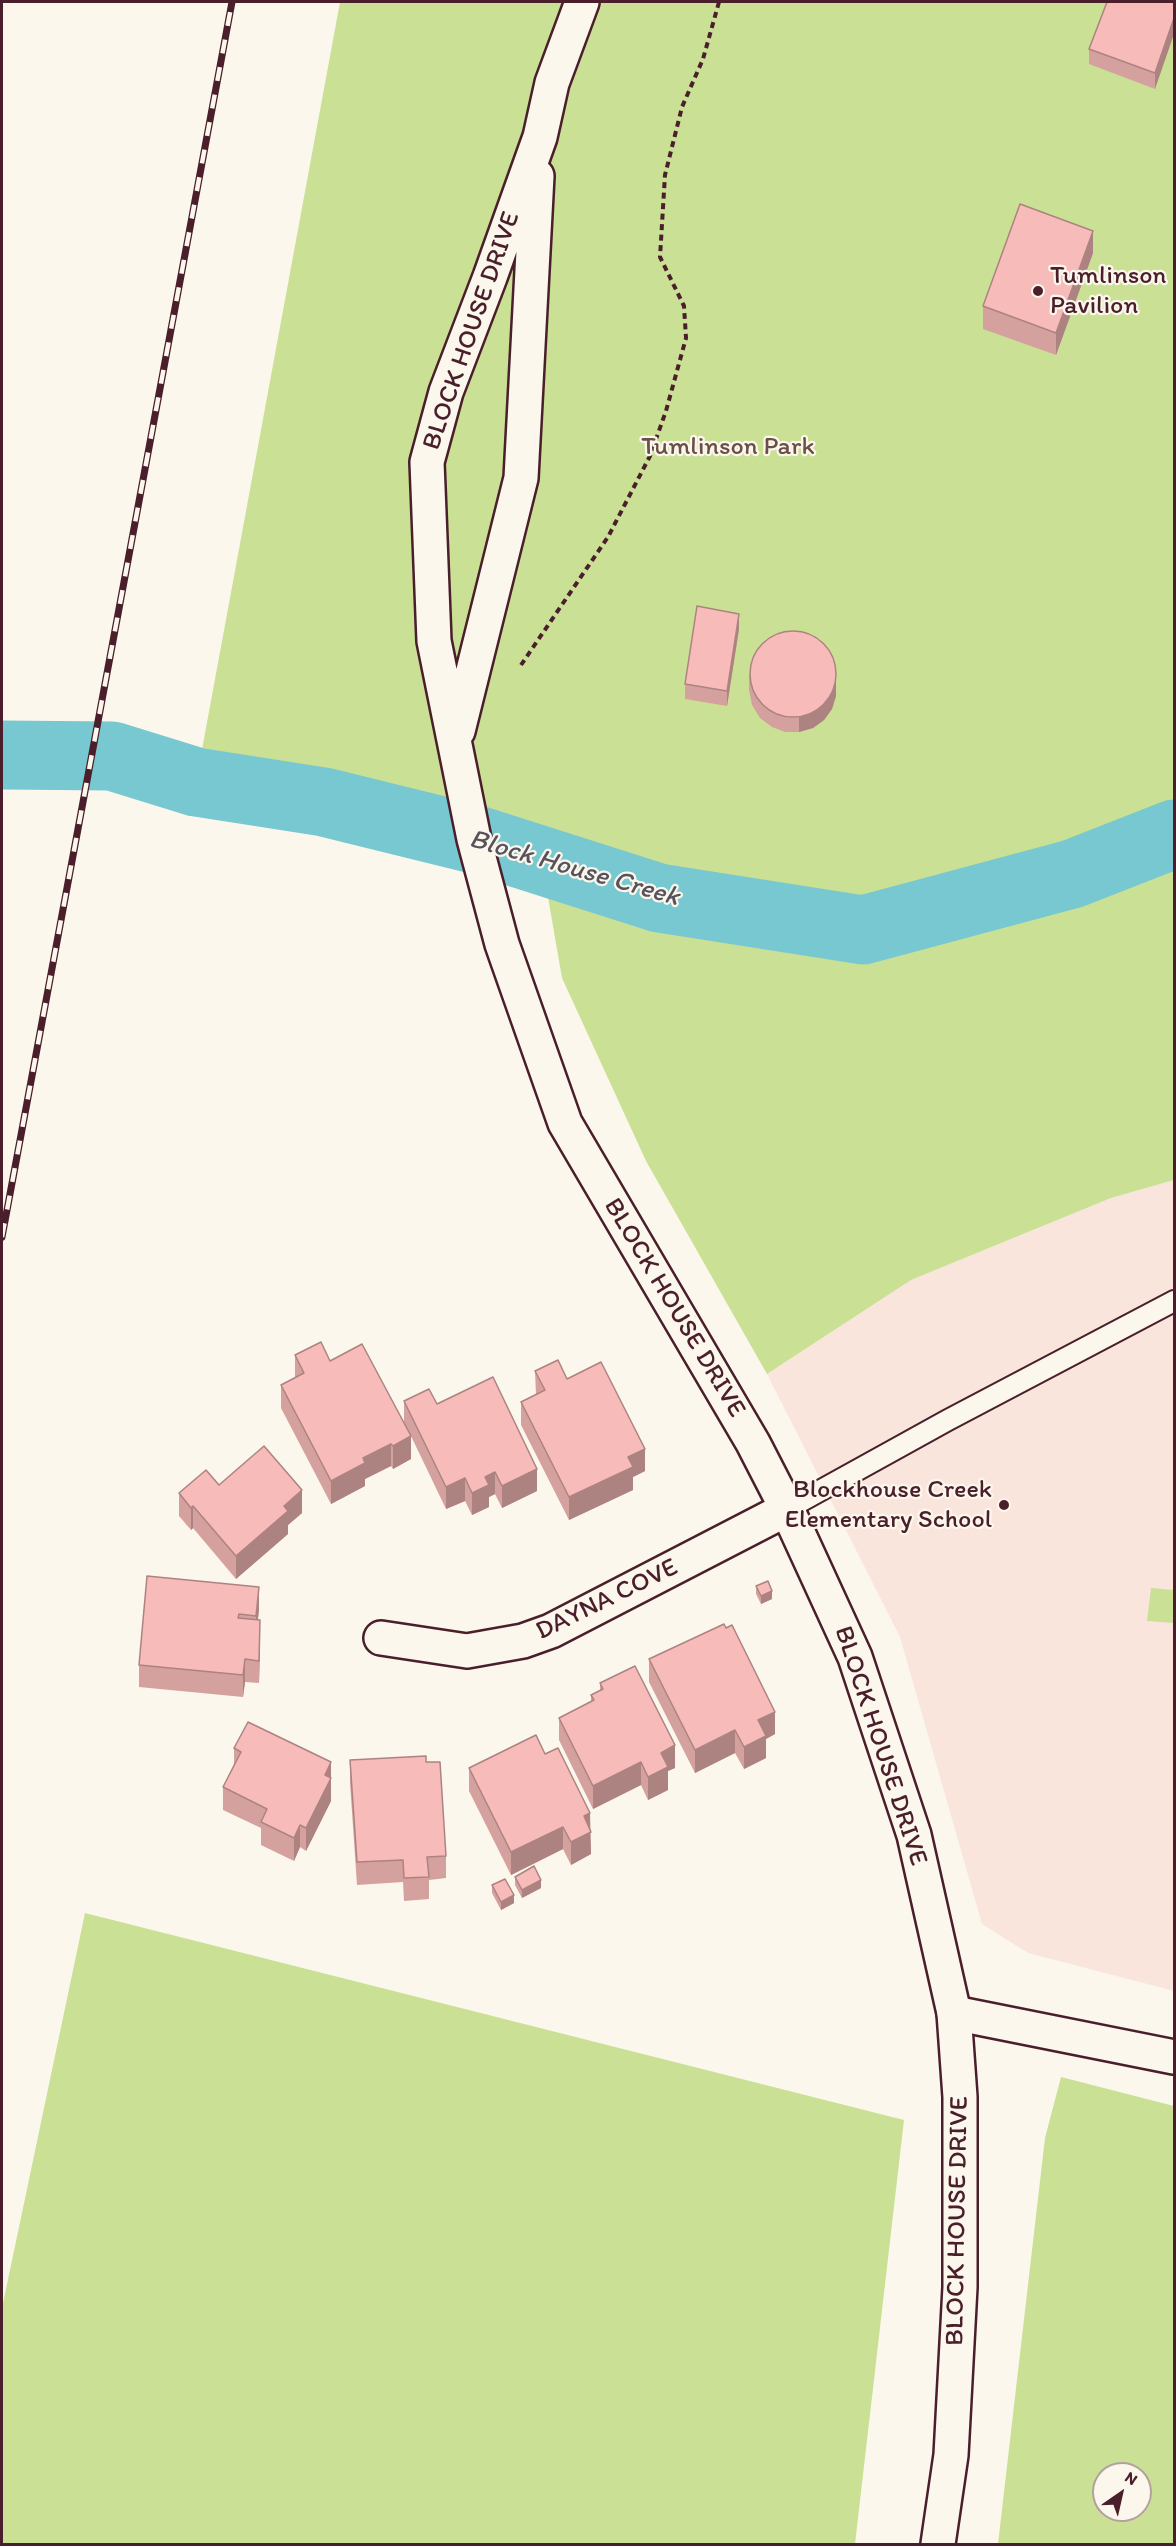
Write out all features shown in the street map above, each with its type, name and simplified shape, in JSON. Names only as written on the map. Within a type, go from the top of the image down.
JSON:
[{"type":"street","name":"BLOCK HOUSE DRIVE","points":[[582,2],[552,83],[540,137],[446,392],[427,462],[434,641],[474,839],[501,944],[565,1123],[753,1443],[787,1509],[855,1657],[914,1835],[954,2013],[960,2097],[960,2287],[951,2455],[938,2544]]},
{"type":"street","name":"BLOCK HOUSE DRIVE","points":[[456,742],[521,478],[540,137]]},
{"type":"street","name":"DAYNA COVE","points":[[381,1638],[467,1651],[523,1641],[550,1631],[787,1509]]},
{"type":"street","points":[[954,2013],[1174,2056]]},
{"type":"lane","points":[[787,1509],[948,1420],[1174,1300]]},
{"type":"path","points":[[521,665],[608,537],[650,456],[666,411],[686,338],[684,306],[660,256],[665,175],[682,107],[703,59],[718,2]]},
{"type":"shaded area","name":"Blockhouse Creek Elementary School","points":[[1174,1180],[1174,1991],[1028,1953],[982,1924],[900,1637],[767,1374],[911,1280],[1111,1198]]},
{"type":"green space","name":"Tumlinson Park","points":[[340,2],[1174,2],[1174,1180],[1111,1198],[911,1280],[767,1374],[646,1161],[562,978],[540,851],[324,802],[196,782]]},
{"type":"green space","points":[[1151,1588],[1174,1590],[1174,1623],[1147,1621]]},
{"type":"green space","points":[[85,1913],[904,2120],[855,2544],[2,2544],[2,2308]]},
{"type":"green space","points":[[1061,2077],[1174,2106],[1174,2544],[998,2544],[1045,2138]]},
{"type":"building","points":[[1107,2],[1174,2],[1174,18],[1155,73],[1089,49]]},
{"type":"building","name":"Tumlinson Pavilion","points":[[1020,204],[1093,231],[1056,333],[983,306]]},
{"type":"building","points":[[697,606],[739,614],[727,691],[685,684]]},
{"type":"building","points":[[793,631],[810,634],[824,643],[833,657],[836,674],[833,691],[824,705],[810,714],[793,717],[776,714],[762,705],[753,691],[750,674],[753,657],[762,643],[776,634]]},
{"type":"building","points":[[321,1342],[330,1361],[362,1344],[411,1436],[363,1458],[365,1463],[331,1481],[281,1385],[304,1373],[295,1355]]},
{"type":"building","points":[[558,1360],[567,1379],[601,1362],[645,1449],[628,1457],[633,1467],[569,1497],[521,1402],[545,1390],[535,1371]]},
{"type":"building","points":[[493,1377],[537,1469],[502,1486],[495,1472],[485,1477],[489,1485],[472,1493],[465,1478],[446,1487],[404,1401],[429,1389],[437,1404]]},
{"type":"building","points":[[264,1446],[302,1490],[284,1506],[288,1511],[236,1556],[179,1493],[206,1470],[219,1485]]},
{"type":"building","points":[[147,1576],[259,1587],[256,1616],[239,1614],[238,1618],[260,1620],[259,1661],[245,1659],[243,1675],[139,1665]]},
{"type":"building","points":[[768,1581],[772,1591],[761,1596],[756,1586]]},
{"type":"building","points":[[724,1624],[726,1628],[732,1625],[775,1712],[758,1720],[766,1736],[744,1747],[735,1730],[695,1750],[649,1659]]},
{"type":"building","points":[[635,1666],[675,1745],[661,1753],[668,1767],[648,1777],[641,1762],[593,1786],[559,1718],[594,1700],[591,1695],[603,1689],[600,1683]]},
{"type":"building","points":[[248,1722],[331,1762],[325,1775],[331,1778],[306,1828],[300,1825],[294,1838],[261,1822],[267,1809],[223,1787],[241,1752],[234,1748]]},
{"type":"building","points":[[536,1735],[545,1754],[558,1748],[590,1813],[584,1816],[591,1832],[571,1842],[563,1827],[511,1852],[469,1768]]},
{"type":"building","points":[[426,1756],[426,1762],[440,1762],[446,1856],[427,1857],[429,1877],[404,1878],[403,1860],[357,1862],[350,1760]]},
{"type":"building","points":[[534,1866],[541,1880],[522,1890],[515,1877]]},
{"type":"building","points":[[505,1879],[514,1895],[501,1902],[492,1885]]},
{"type":"waterway","name":"Block House Creek","points":[[2,755],[112,756],[196,782],[324,802],[474,839],[659,898],[863,930],[1072,874],[1174,834]]},
{"type":"railway","points":[[2,1237],[232,2]]},
{"type":"place","name":"Tumlinson Pavilion","points":[[1038,291]]},
{"type":"place","name":"Blockhouse Creek Elementary School","points":[[1004,1505]]}]
